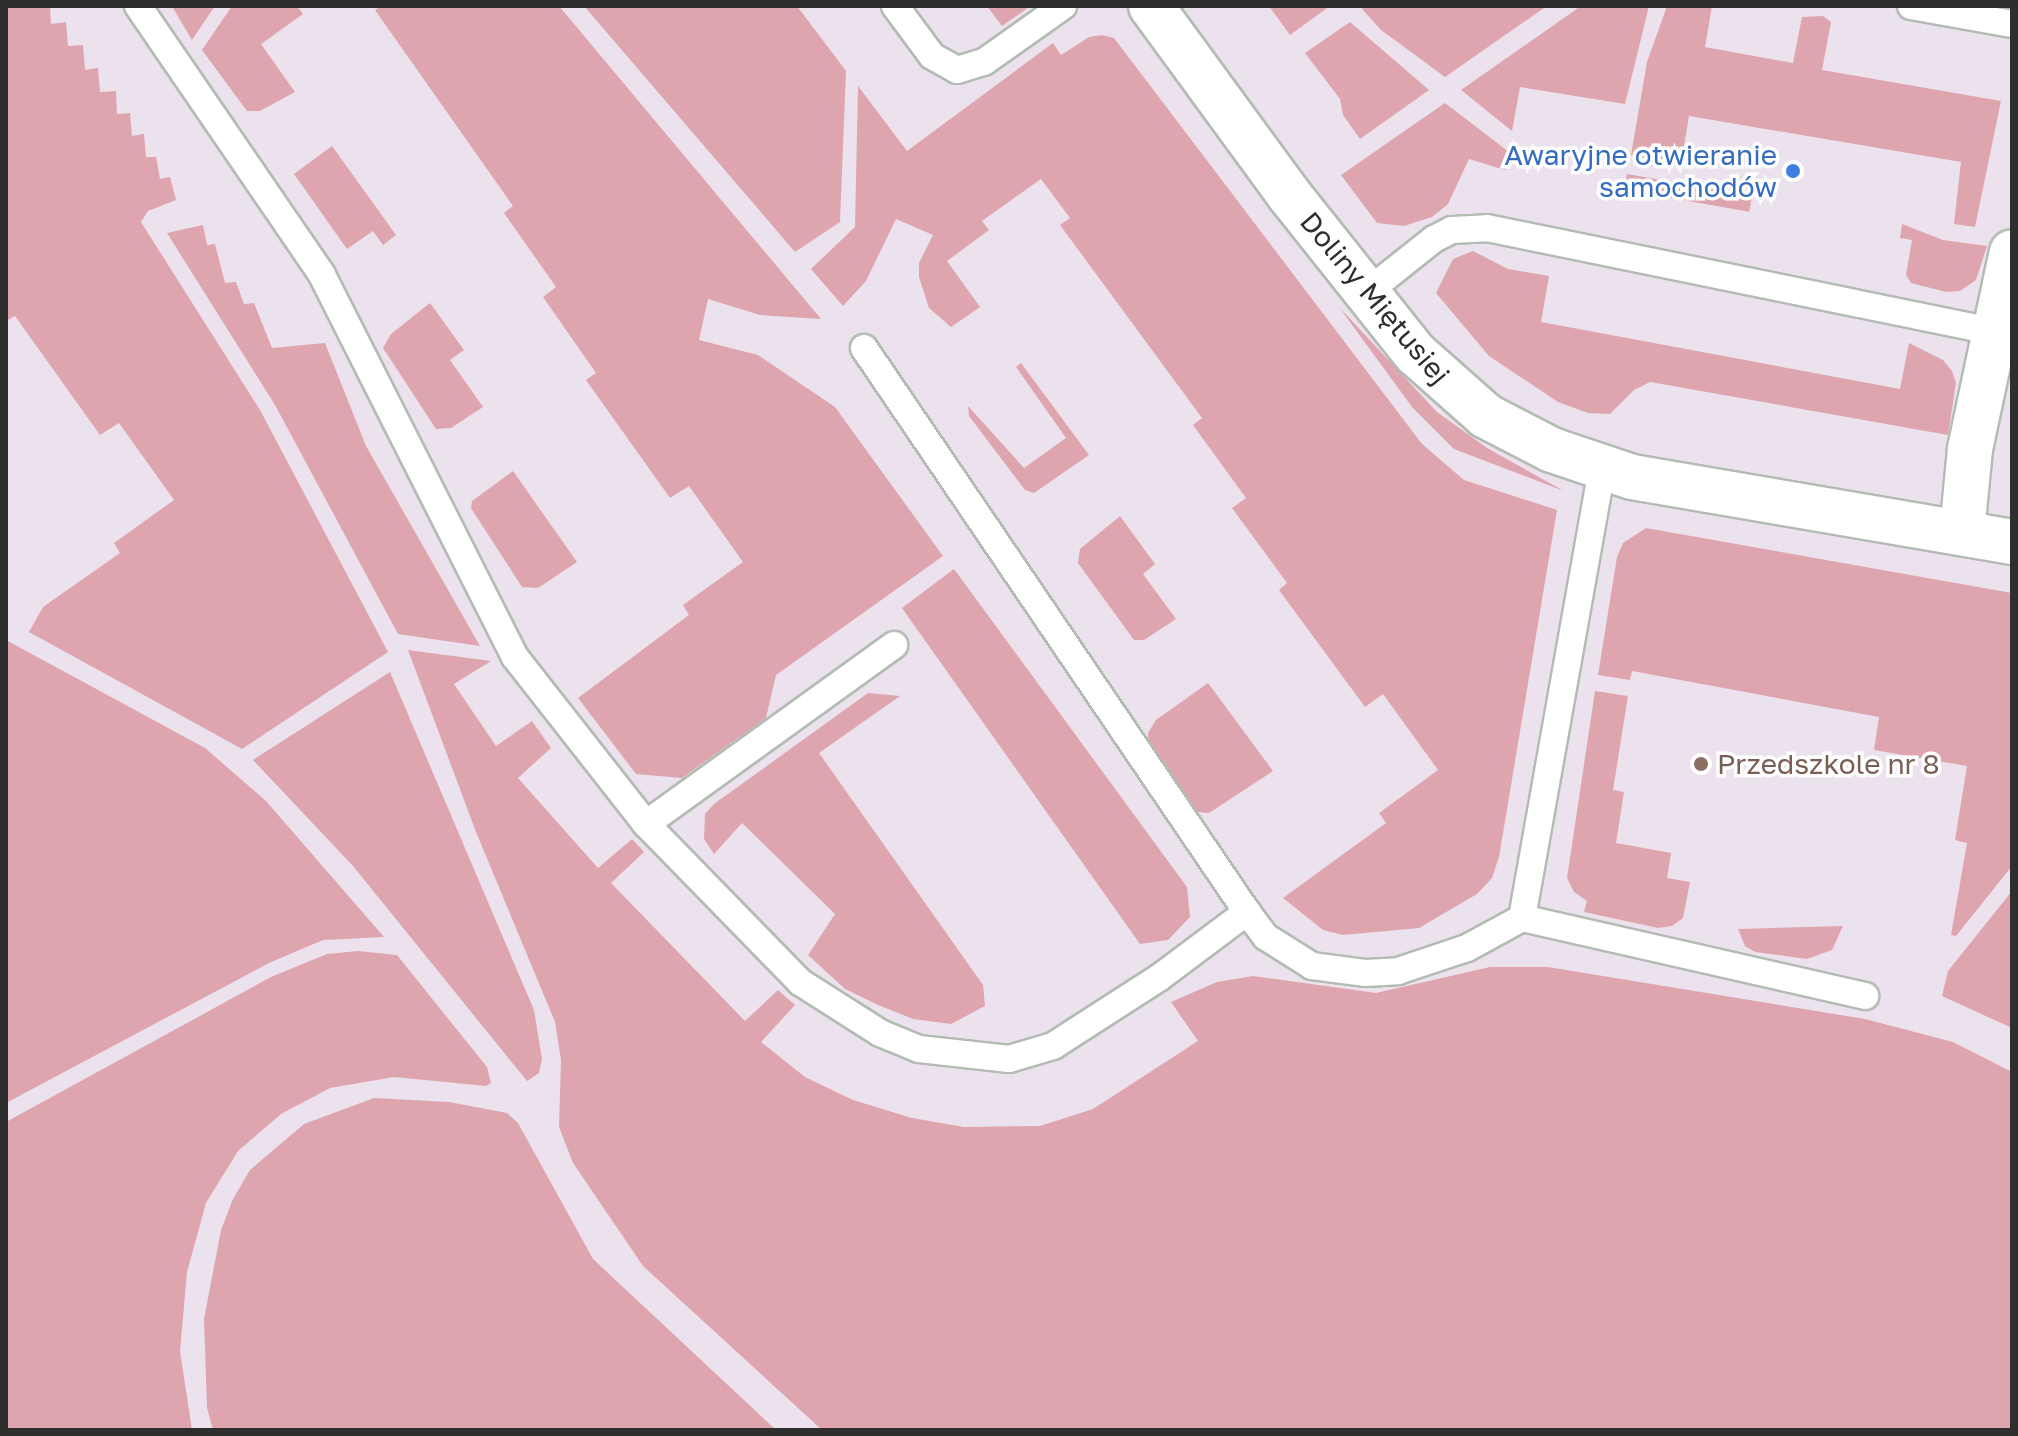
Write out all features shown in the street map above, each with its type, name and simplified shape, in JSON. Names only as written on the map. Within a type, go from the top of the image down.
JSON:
[{"type":"street","name":"Doliny Miętusiej","points":[[1151,6],[1366,293],[1415,353],[1486,416],[1602,468],[2012,542]]},
{"type":"street","points":[[1962,532],[1970,449],[1992,331],[2012,252]]},
{"type":"lane","points":[[138,6],[322,275],[515,657],[582,749],[646,824],[800,982],[880,1033],[919,1049],[1009,1059],[1053,1046],[1160,977],[1247,912]]},
{"type":"lane","points":[[895,6],[932,56],[957,70],[984,62],[1063,6]]},
{"type":"lane","points":[[1911,6],[2012,24]]},
{"type":"lane","points":[[1366,293],[1434,239],[1452,230],[1487,228],[1992,331]]},
{"type":"lane","points":[[864,348],[1247,912],[1286,954],[1312,966],[1365,973],[1431,962],[1522,918],[1865,996]]},
{"type":"lane","points":[[1522,918],[1602,468]]},
{"type":"lane","points":[[646,824],[894,645]]},
{"type":"shaded area","points":[[6,6],[50,6],[51,24],[66,22],[68,46],[83,45],[85,70],[98,68],[100,92],[116,91],[117,114],[130,113],[132,136],[144,134],[146,157],[156,157],[160,179],[170,177],[176,200],[148,211],[141,222],[260,410],[388,652],[242,749],[29,632],[43,607],[120,553],[114,543],[174,500],[119,423],[100,435],[15,316],[6,321]]},
{"type":"shaded area","points":[[174,6],[215,6],[192,40],[173,8]]},
{"type":"shaded area","points":[[232,6],[297,6],[303,14],[261,44],[295,92],[260,111],[247,111],[202,50]]},
{"type":"shaded area","points":[[382,6],[559,6],[821,319],[760,315],[708,299],[699,340],[758,355],[835,407],[943,556],[776,675],[766,718],[682,778],[636,774],[578,698],[689,615],[683,605],[743,562],[689,486],[670,498],[586,380],[596,373],[543,297],[556,287],[504,213],[513,206],[375,10]]},
{"type":"shaded area","points":[[584,6],[797,6],[846,71],[840,222],[795,252]]},
{"type":"shaded area","points":[[987,6],[1028,6],[1029,7],[1002,26]]},
{"type":"shaded area","points":[[1269,6],[1330,6],[1290,35]]},
{"type":"shaded area","points":[[1366,6],[1547,6],[1445,77],[1381,30],[1362,9]]},
{"type":"shaded area","points":[[1581,6],[1649,6],[1625,104],[1520,87],[1512,131],[1461,90]]},
{"type":"shaded area","points":[[1667,6],[1712,6],[1705,47],[1793,63],[1802,17],[1823,16],[1831,22],[1822,70],[2001,101],[1975,227],[1954,224],[1961,162],[1689,116],[1681,164],[1631,155],[1647,62]]},
{"type":"shaded area","points":[[1350,22],[1429,90],[1360,139],[1343,115],[1340,99],[1305,53]]},
{"type":"shaded area","points":[[1102,35],[1114,38],[1422,444],[1464,480],[1557,510],[1499,857],[1492,878],[1477,894],[1419,928],[1343,935],[1323,930],[1283,898],[1386,823],[1379,813],[1438,770],[1383,694],[1365,707],[1279,590],[1287,583],[1232,508],[1246,498],[1193,425],[1202,418],[1060,225],[1070,218],[1041,179],[982,221],[989,230],[947,261],[980,307],[951,327],[929,308],[919,277],[919,263],[933,235],[896,219],[866,281],[843,306],[811,269],[855,227],[858,86],[907,151],[1053,43],[1061,55],[1089,37]]},
{"type":"shaded area","points":[[1445,103],[1509,152],[1505,170],[1469,159],[1448,204],[1432,217],[1404,226],[1377,223],[1341,175]]},
{"type":"shaded area","points":[[332,146],[396,235],[383,245],[373,231],[347,249],[294,174]]},
{"type":"shaded area","points":[[1627,174],[1752,196],[1749,212],[1624,190]]},
{"type":"shaded area","points":[[1902,224],[1943,240],[1987,246],[1976,280],[1960,291],[1946,292],[1911,283],[1906,275],[1912,240],[1900,238]]},
{"type":"shaded area","points":[[203,225],[207,245],[215,244],[225,283],[236,282],[244,304],[254,303],[272,348],[325,343],[366,446],[480,646],[398,634],[275,405],[167,233]]},
{"type":"shaded area","points":[[1473,251],[1508,269],[1549,276],[1541,322],[1900,389],[1909,343],[1943,360],[1952,371],[1956,383],[1948,435],[1650,382],[1634,390],[1610,414],[1588,413],[1558,402],[1489,356],[1436,293],[1453,259]]},
{"type":"shaded area","points":[[430,303],[464,350],[450,360],[483,407],[451,428],[436,429],[383,348],[391,334]]},
{"type":"shaded area","points":[[1339,307],[1437,412],[1487,448],[1564,491],[1454,449],[1412,407]]},
{"type":"shaded area","points":[[1021,363],[1089,455],[1034,493],[1025,490],[969,416],[968,406],[1024,468],[1066,438],[1016,367]]},
{"type":"shaded area","points":[[513,471],[577,562],[538,588],[522,587],[471,508],[472,501]]},
{"type":"shaded area","points":[[1120,516],[1155,564],[1143,574],[1176,619],[1144,640],[1134,640],[1078,563],[1080,549]]},
{"type":"shaded area","points":[[1646,528],[2012,593],[2012,866],[1956,936],[1951,935],[1967,843],[1955,840],[1967,766],[1874,750],[1879,717],[1632,671],[1630,680],[1598,675],[1617,557],[1623,543]]},
{"type":"shaded area","points":[[954,569],[1187,887],[1190,917],[1168,940],[1140,944],[902,608]]},
{"type":"shaded area","points":[[6,640],[205,748],[266,801],[384,937],[323,940],[269,963],[6,1103]]},
{"type":"shaded area","points":[[408,650],[491,661],[454,684],[496,746],[532,721],[551,748],[518,778],[598,868],[632,839],[644,852],[611,883],[745,1021],[778,990],[795,1005],[761,1042],[805,1077],[853,1100],[912,1118],[964,1127],[1040,1126],[1093,1109],[1198,1041],[1171,1002],[1217,982],[1253,976],[1376,993],[1490,967],[1548,967],[1865,1019],[1953,1042],[2012,1072],[2012,1430],[822,1430],[643,1266],[573,1163],[559,1127],[561,1060],[555,1022],[476,832]]},
{"type":"shaded area","points":[[390,672],[534,1010],[542,1059],[539,1073],[527,1081],[353,866],[253,760]]},
{"type":"shaded area","points":[[1208,683],[1273,771],[1209,813],[1197,812],[1149,747],[1148,733],[1156,720]]},
{"type":"shaded area","points":[[1595,691],[1628,696],[1613,790],[1624,792],[1616,843],[1671,853],[1667,878],[1690,882],[1683,918],[1672,926],[1658,928],[1584,912],[1587,901],[1574,892],[1567,878]]},
{"type":"shaded area","points":[[868,693],[900,696],[819,753],[983,985],[985,1006],[951,1024],[913,1019],[878,1005],[845,989],[808,955],[835,914],[742,823],[714,854],[704,839],[705,814],[714,804]]},
{"type":"shaded area","points":[[2012,891],[2012,1028],[1942,996],[1948,971]]},
{"type":"shaded area","points":[[1843,926],[1832,950],[1807,959],[1755,952],[1745,946],[1738,929]]},
{"type":"shaded area","points":[[358,951],[397,955],[487,1067],[491,1083],[486,1086],[394,1077],[330,1088],[281,1114],[238,1151],[206,1203],[187,1272],[180,1351],[192,1430],[6,1430],[6,1122],[271,977],[327,954]]},
{"type":"shaded area","points":[[374,1098],[449,1102],[507,1113],[518,1123],[593,1259],[776,1430],[213,1430],[207,1408],[204,1319],[221,1230],[233,1199],[250,1170],[304,1124]]},
{"type":"place","name":"Awaryjne otwieranie samochodów","points":[[1793,171]]},
{"type":"place","name":"Przedszkole nr 8","points":[[1701,764]]}]
